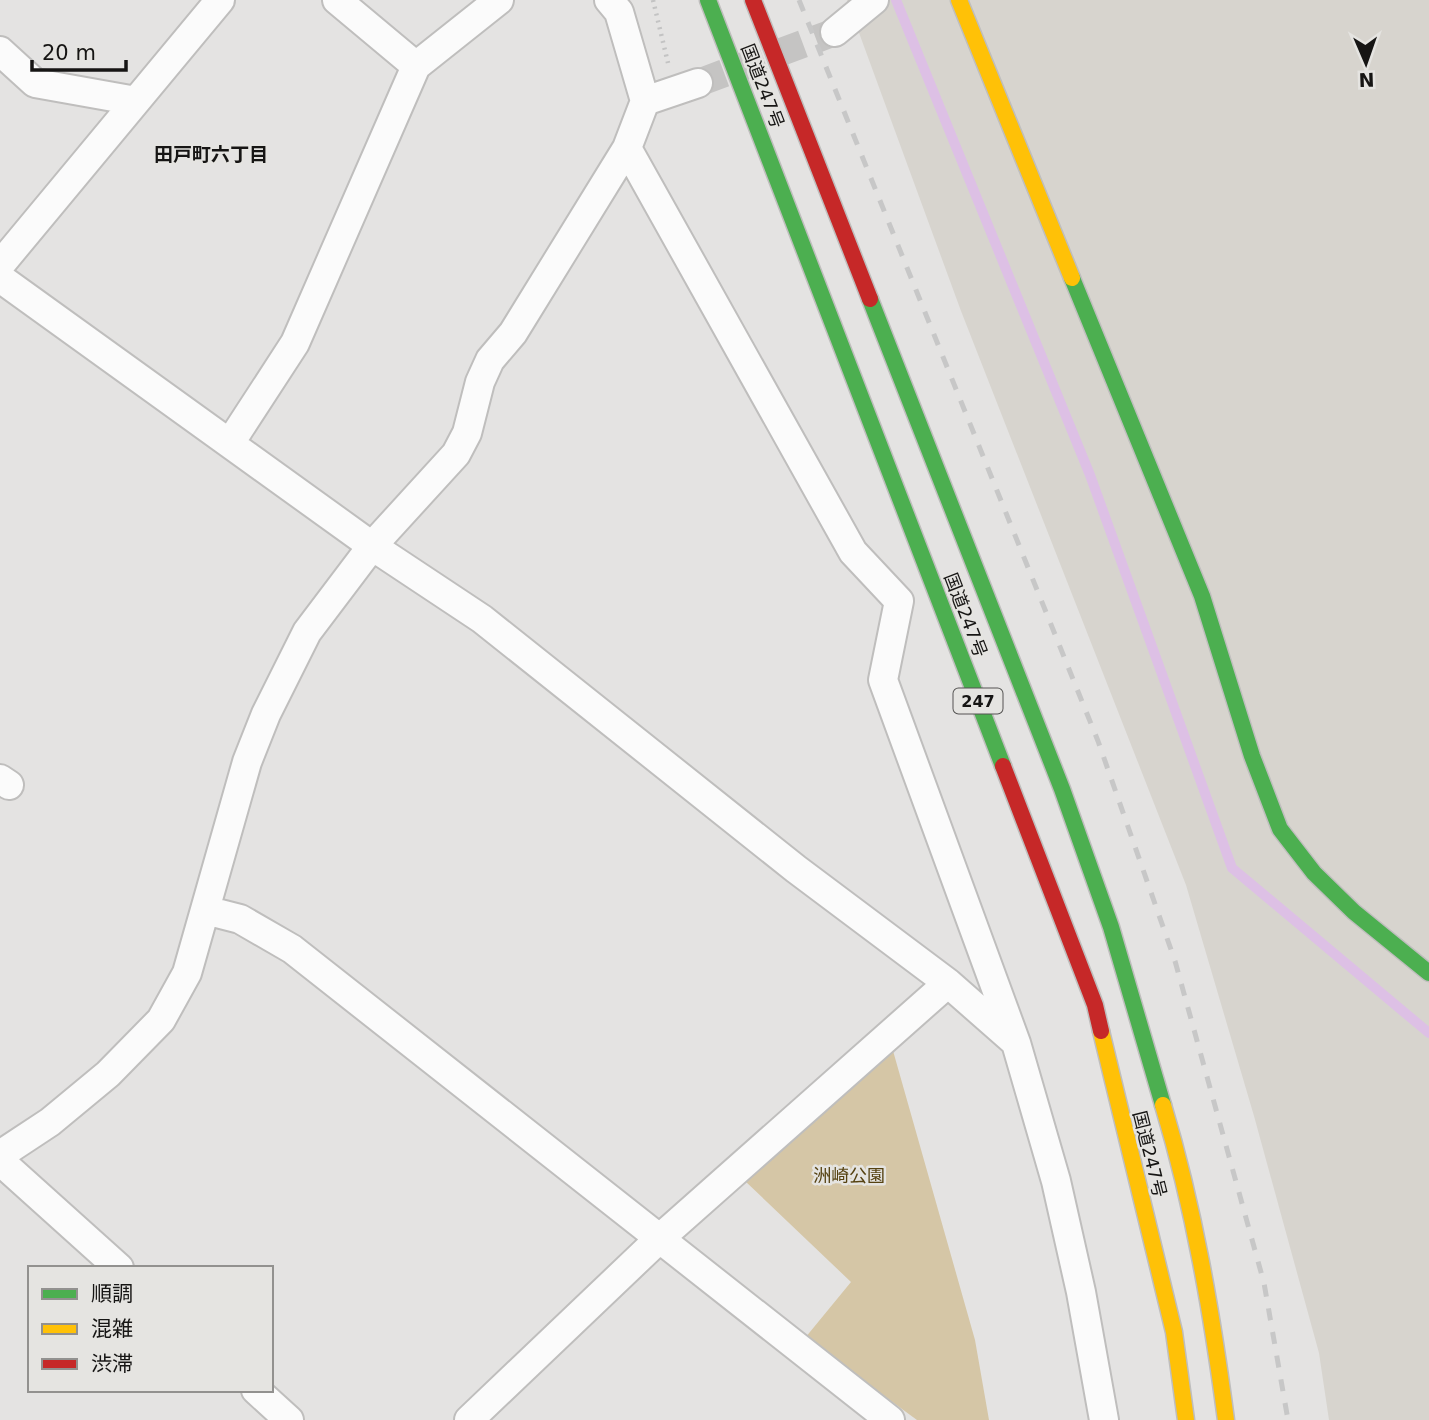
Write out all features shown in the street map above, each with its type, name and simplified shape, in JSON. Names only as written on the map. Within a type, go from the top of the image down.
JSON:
[{"type":"main road","name":"国道247号","points":[[708,0],[1095,1005],[1174,1332],[1186,1420]]},
{"type":"main road","name":"国道247号","points":[[753,0],[1062,789],[1111,928],[1174,1140],[1213,1323],[1226,1420]]},
{"type":"main road","points":[[959,0],[1202,596],[1252,756],[1280,829],[1314,873],[1354,912],[1429,973]]},
{"type":"street","points":[[0,265],[220,0]]},
{"type":"street","points":[[337,0],[416,66]]},
{"type":"street","points":[[230,443],[295,343],[416,66],[499,0]]},
{"type":"street","points":[[0,1155],[50,1122],[108,1074],[161,1020],[187,973],[247,762],[266,715],[307,632],[372,546],[456,454],[467,433],[480,382],[490,360],[513,333],[627,148],[645,101],[619,12],[609,0]]},
{"type":"street","points":[[835,32],[874,0]]},
{"type":"street","points":[[0,51],[35,83],[136,101]]},
{"type":"street","points":[[645,101],[687,87]]},
{"type":"street","points":[[627,148],[853,552],[899,601],[883,680],[1016,1043],[1056,1181],[1081,1292],[1104,1420]]},
{"type":"street","points":[[0,278],[372,546],[482,619],[785,861],[948,983],[1016,1043]]},
{"type":"street","points":[[205,911],[240,919],[292,949],[890,1420]]},
{"type":"street","points":[[469,1420],[659,1238],[948,983]]},
{"type":"street","points":[[0,1161],[117,1266]]},
{"type":"street","points":[[258,1392],[289,1420]]},
{"type":"path","points":[[653,0],[687,87]]},
{"type":"shaded area","points":[[847,0],[1429,0],[1429,1420],[1329,1420],[1319,1353],[1254,1116],[1186,885],[961,311]]},
{"type":"green space","name":"洲崎公園","points":[[884,1019],[975,1340],[989,1420],[917,1420],[805,1338],[851,1282],[745,1181]]},
{"type":"waterway","points":[[896,0],[1090,475],[1232,868],[1429,1033]]},
{"type":"tunnel","points":[[698,83],[835,32]]},
{"type":"railway","points":[[799,0],[1098,741],[1175,961],[1264,1283],[1288,1420]]},
{"type":"traffic: fast","points":[[708,0],[1003,766]]},
{"type":"traffic: fast","points":[[1072,278],[1202,596],[1252,756],[1280,829],[1314,873],[1354,912],[1429,973]]},
{"type":"traffic: fast","points":[[870,299],[1062,789],[1111,927],[1163,1105]]},
{"type":"traffic: slow","points":[[959,0],[1072,278]]},
{"type":"traffic: slow","points":[[1101,1031],[1174,1332],[1186,1420]]},
{"type":"traffic: slow","points":[[1163,1105],[1201,1261],[1226,1420]]},
{"type":"traffic: jam","points":[[753,0],[870,299]]},
{"type":"traffic: jam","points":[[1003,766],[1095,1005],[1101,1031]]},
{"type":"district","name":"田戸町六丁目","points":[[211,154]]}]
